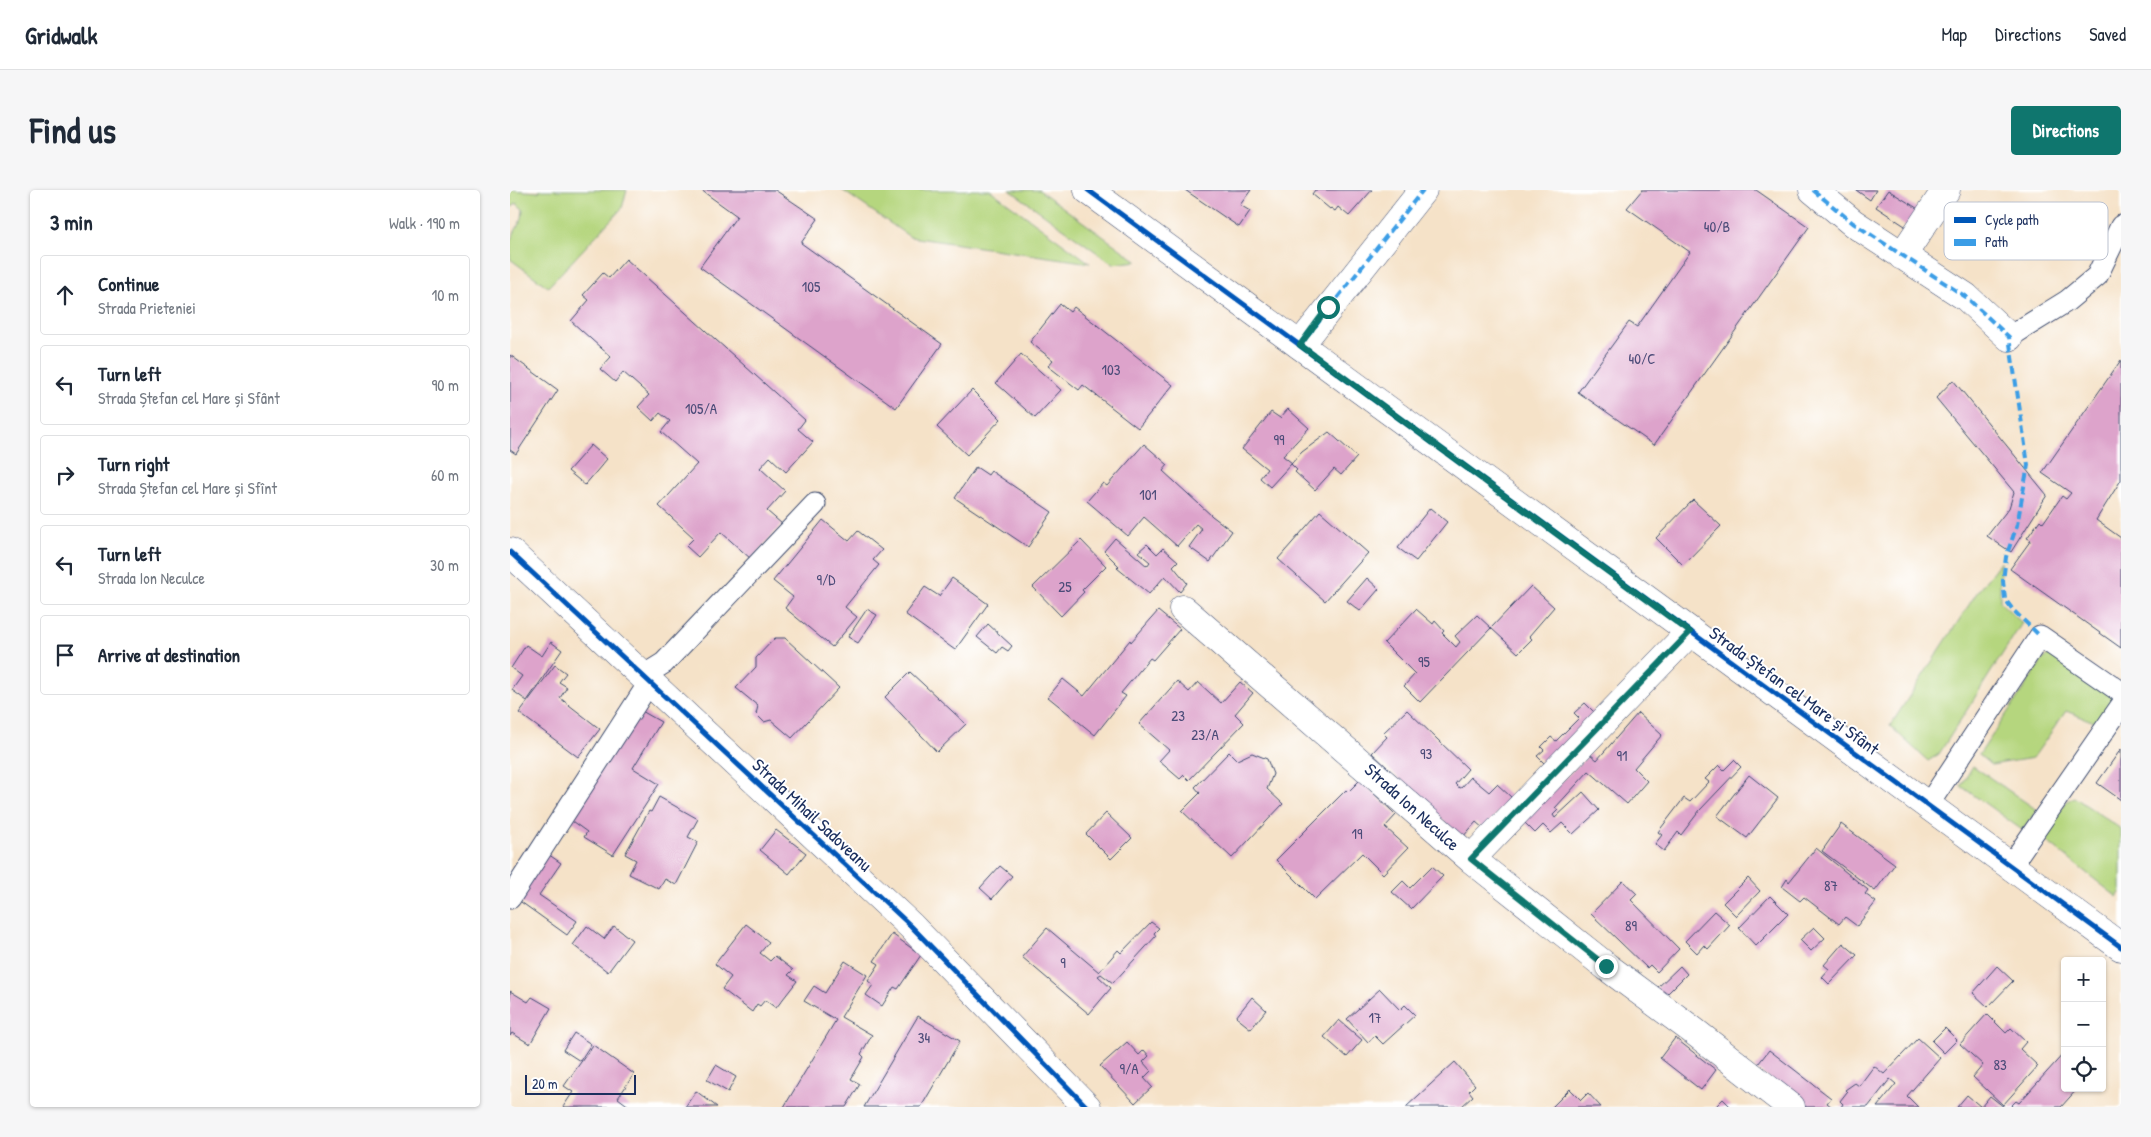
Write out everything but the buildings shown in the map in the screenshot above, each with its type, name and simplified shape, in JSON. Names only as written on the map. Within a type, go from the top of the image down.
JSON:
[{"type":"street","name":"Strada Ștefan cel Mare și Sfânt","points":[[1088,190],[2121,947]]},
{"type":"street","points":[[1300,345],[1423,190]]},
{"type":"street","points":[[1813,190],[1853,223],[1966,297],[2009,336]]},
{"type":"street","points":[[1902,256],[1946,190]]},
{"type":"street","name":"Strada Mihail Sadoveanu","points":[[510,552],[911,926],[1087,1107]]},
{"type":"street","name":"Strada Ion Neculce","points":[[1183,609],[1471,859],[1606,966],[1692,1029],[1791,1107]]},
{"type":"street","points":[[1471,859],[1690,632]]},
{"type":"lane","points":[[2108,253],[2121,226]]},
{"type":"lane","points":[[2009,336],[2067,301],[2097,276],[2105,260]]},
{"type":"lane","points":[[510,898],[646,680],[815,504]]},
{"type":"lane","points":[[1928,805],[2040,636],[2121,692]]},
{"type":"lane","points":[[2011,865],[2121,706]]},
{"type":"green space","points":[[510,190],[539,192],[540,190],[627,190],[622,208],[548,287],[510,259],[510,241],[522,218],[523,209],[516,203],[513,207],[510,205]]},
{"type":"green space","points":[[842,190],[990,190],[1090,263],[910,237]]},
{"type":"green space","points":[[1010,190],[1039,190],[1137,261],[1113,264]]},
{"type":"green space","points":[[2000,562],[2000,602],[2022,623],[1939,754],[1928,761],[1890,726],[1978,591]]},
{"type":"green space","points":[[2055,652],[2119,695],[2102,725],[2066,711],[2033,758],[1991,765],[1979,755],[2044,658]]},
{"type":"green space","points":[[1973,766],[2037,810],[2022,830],[1961,786]]},
{"type":"green space","points":[[2074,797],[2121,829],[2121,891],[2117,897],[2041,837],[2067,801]]},
{"type":"marked path","points":[[1300,345],[1423,190]]},
{"type":"marked path","points":[[1813,190],[1853,223],[1966,297],[2009,337],[2028,465],[2017,525],[2006,557],[2003,581],[2005,599],[2013,610],[2040,636]]},
{"type":"cycle path","points":[[1088,190],[2121,947]]},
{"type":"cycle path","points":[[510,552],[911,926],[1087,1107]]},
{"type":"route","points":[[1328,307],[1300,345],[1690,632],[1471,859],[1606,966]]}]
